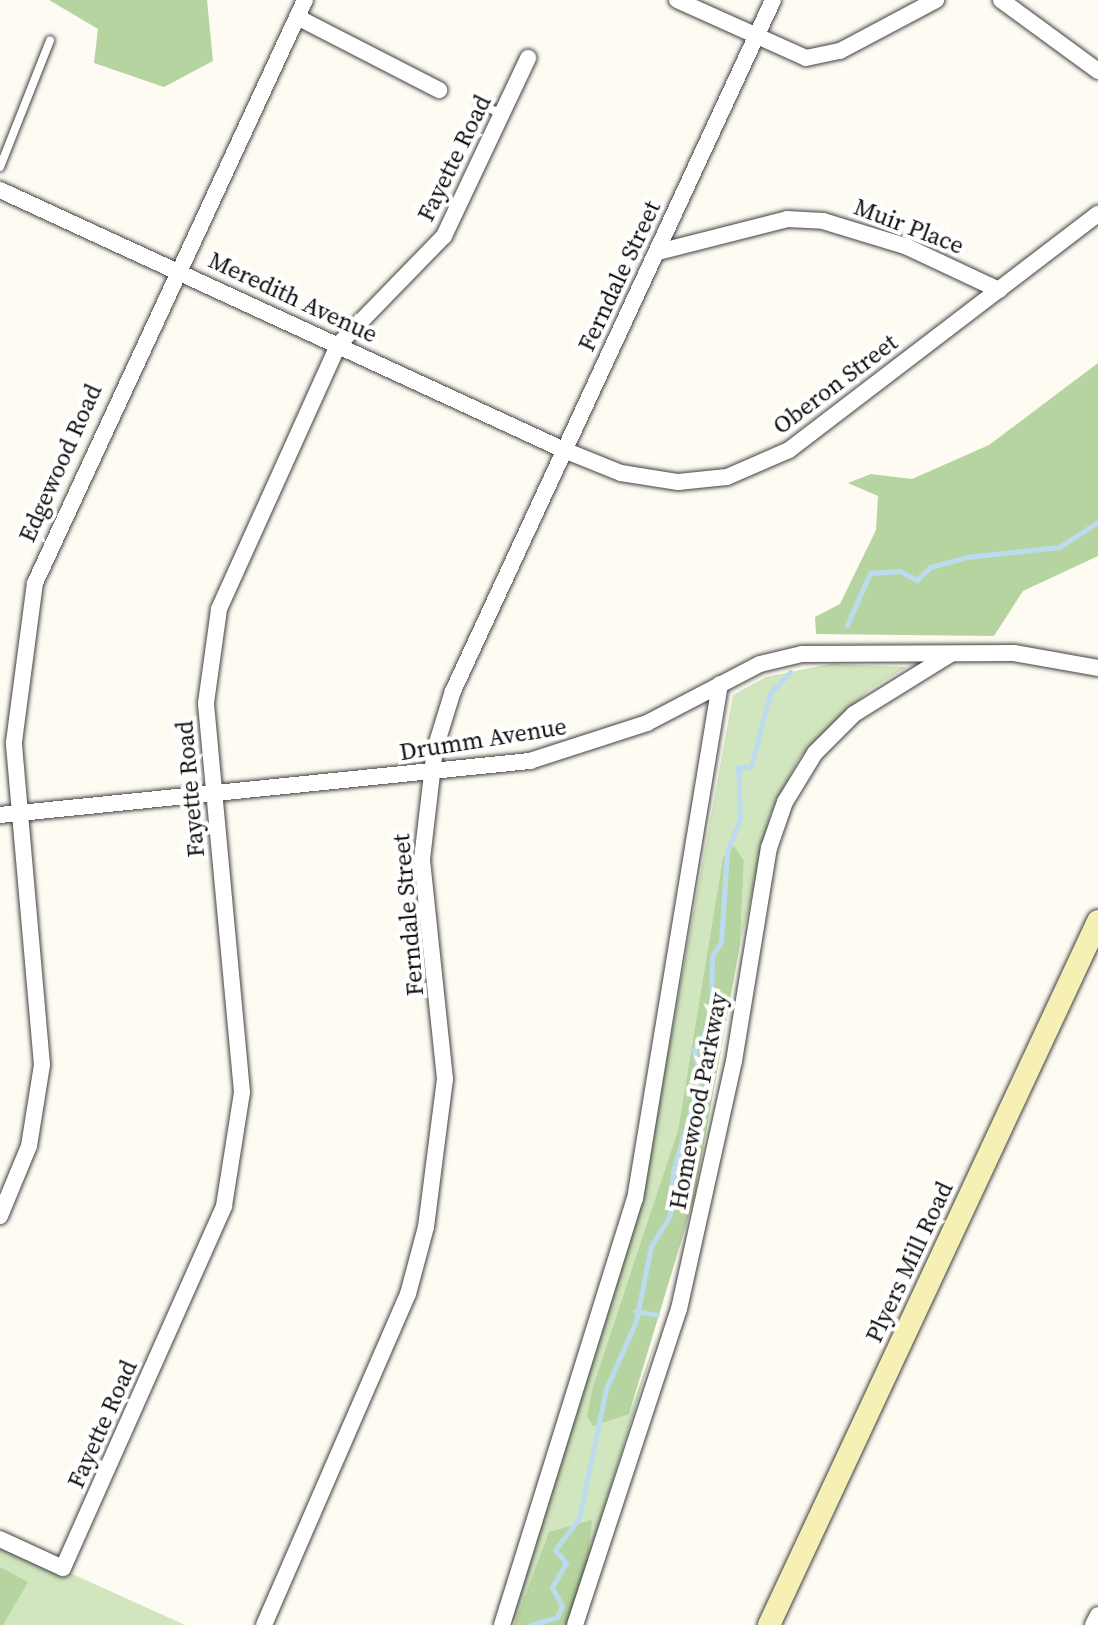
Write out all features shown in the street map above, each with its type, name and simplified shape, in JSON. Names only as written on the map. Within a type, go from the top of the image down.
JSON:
[{"type":"street","name":"Edgewood Road","points":[[0,1216],[29,1146],[42,1065],[19,814],[15,685],[34,585],[176,269],[305,0]]},
{"type":"street","points":[[677,0],[795,56],[822,56],[936,0]]},
{"type":"street","name":"Ferndale Street","points":[[264,1625],[408,1294],[440,1155],[443,1031],[422,859],[429,774],[453,691],[773,0]]},
{"type":"street","points":[[1006,1],[1098,71]]},
{"type":"street","points":[[297,17],[439,90]]},
{"type":"street","name":"Fayette Road","points":[[0,1539],[63,1568],[199,1270],[231,1177],[242,1092],[206,703],[219,609],[338,345],[444,236],[528,58]]},
{"type":"street","name":"Meredith Avenue","points":[[0,191],[176,269],[564,450]]},
{"type":"street","name":"Oberon Street","points":[[564,450],[669,482],[758,466],[789,450],[1098,214]]},
{"type":"street","name":"Muir Place","points":[[658,252],[787,219],[823,221],[905,246],[999,290]]},
{"type":"street","name":"Drumm Avenue","points":[[0,815],[429,774],[590,745],[720,684],[802,654],[954,653],[1098,668]]},
{"type":"street","name":"Homewood Parkway","points":[[575,1625],[679,1309],[734,1061],[769,848],[785,802],[815,753],[854,714],[954,653]]},
{"type":"street","name":"Homewood Parkway","points":[[502,1625],[638,1186],[720,684]]},
{"type":"street","name":"Plyers Mill Road","points":[[769,1625],[1098,921]]},
{"type":"street","points":[[1093,1625],[1098,1615]]},
{"type":"lane","points":[[0,167],[50,41]]},
{"type":"lane","points":[[480,104],[502,115]]},
{"type":"green space","points":[[49,0],[207,0],[213,61],[164,87],[94,63],[98,29]]},
{"type":"green space","points":[[1098,363],[1098,556],[1023,591],[994,636],[816,634],[815,617],[840,604],[876,530],[878,496],[848,483],[871,474],[912,479],[989,445]]},
{"type":"green space","points":[[830,664],[907,667],[869,690],[799,758],[770,815],[740,945],[744,861],[723,857],[678,1130],[593,1386],[629,1414],[657,1336],[587,1565],[508,1625],[644,1185],[733,695],[766,677]]},
{"type":"green space","points":[[734,846],[744,861],[740,945],[694,1199],[629,1414],[593,1426],[587,1416],[593,1386],[678,1130],[723,857]]},
{"type":"green space","points":[[592,1520],[587,1565],[567,1625],[514,1625],[549,1532]]},
{"type":"green space","points":[[0,1539],[79,1577],[185,1625],[0,1625]]},
{"type":"green space","points":[[0,1567],[28,1582],[3,1625],[0,1625]]},
{"type":"waterway","points":[[847,625],[870,573],[900,571],[917,580],[930,567],[967,557],[1059,547],[1098,522]]},
{"type":"waterway","points":[[531,1625],[557,1617],[562,1606],[552,1587],[566,1563],[555,1550],[579,1518],[606,1389],[636,1321],[651,1246],[670,1215],[673,1171],[700,1078],[694,1050],[711,1022],[712,956],[721,942],[727,851],[740,818],[738,767],[751,767],[770,693],[790,672]]},
{"type":"waterway","points":[[635,1311],[657,1315]]}]
